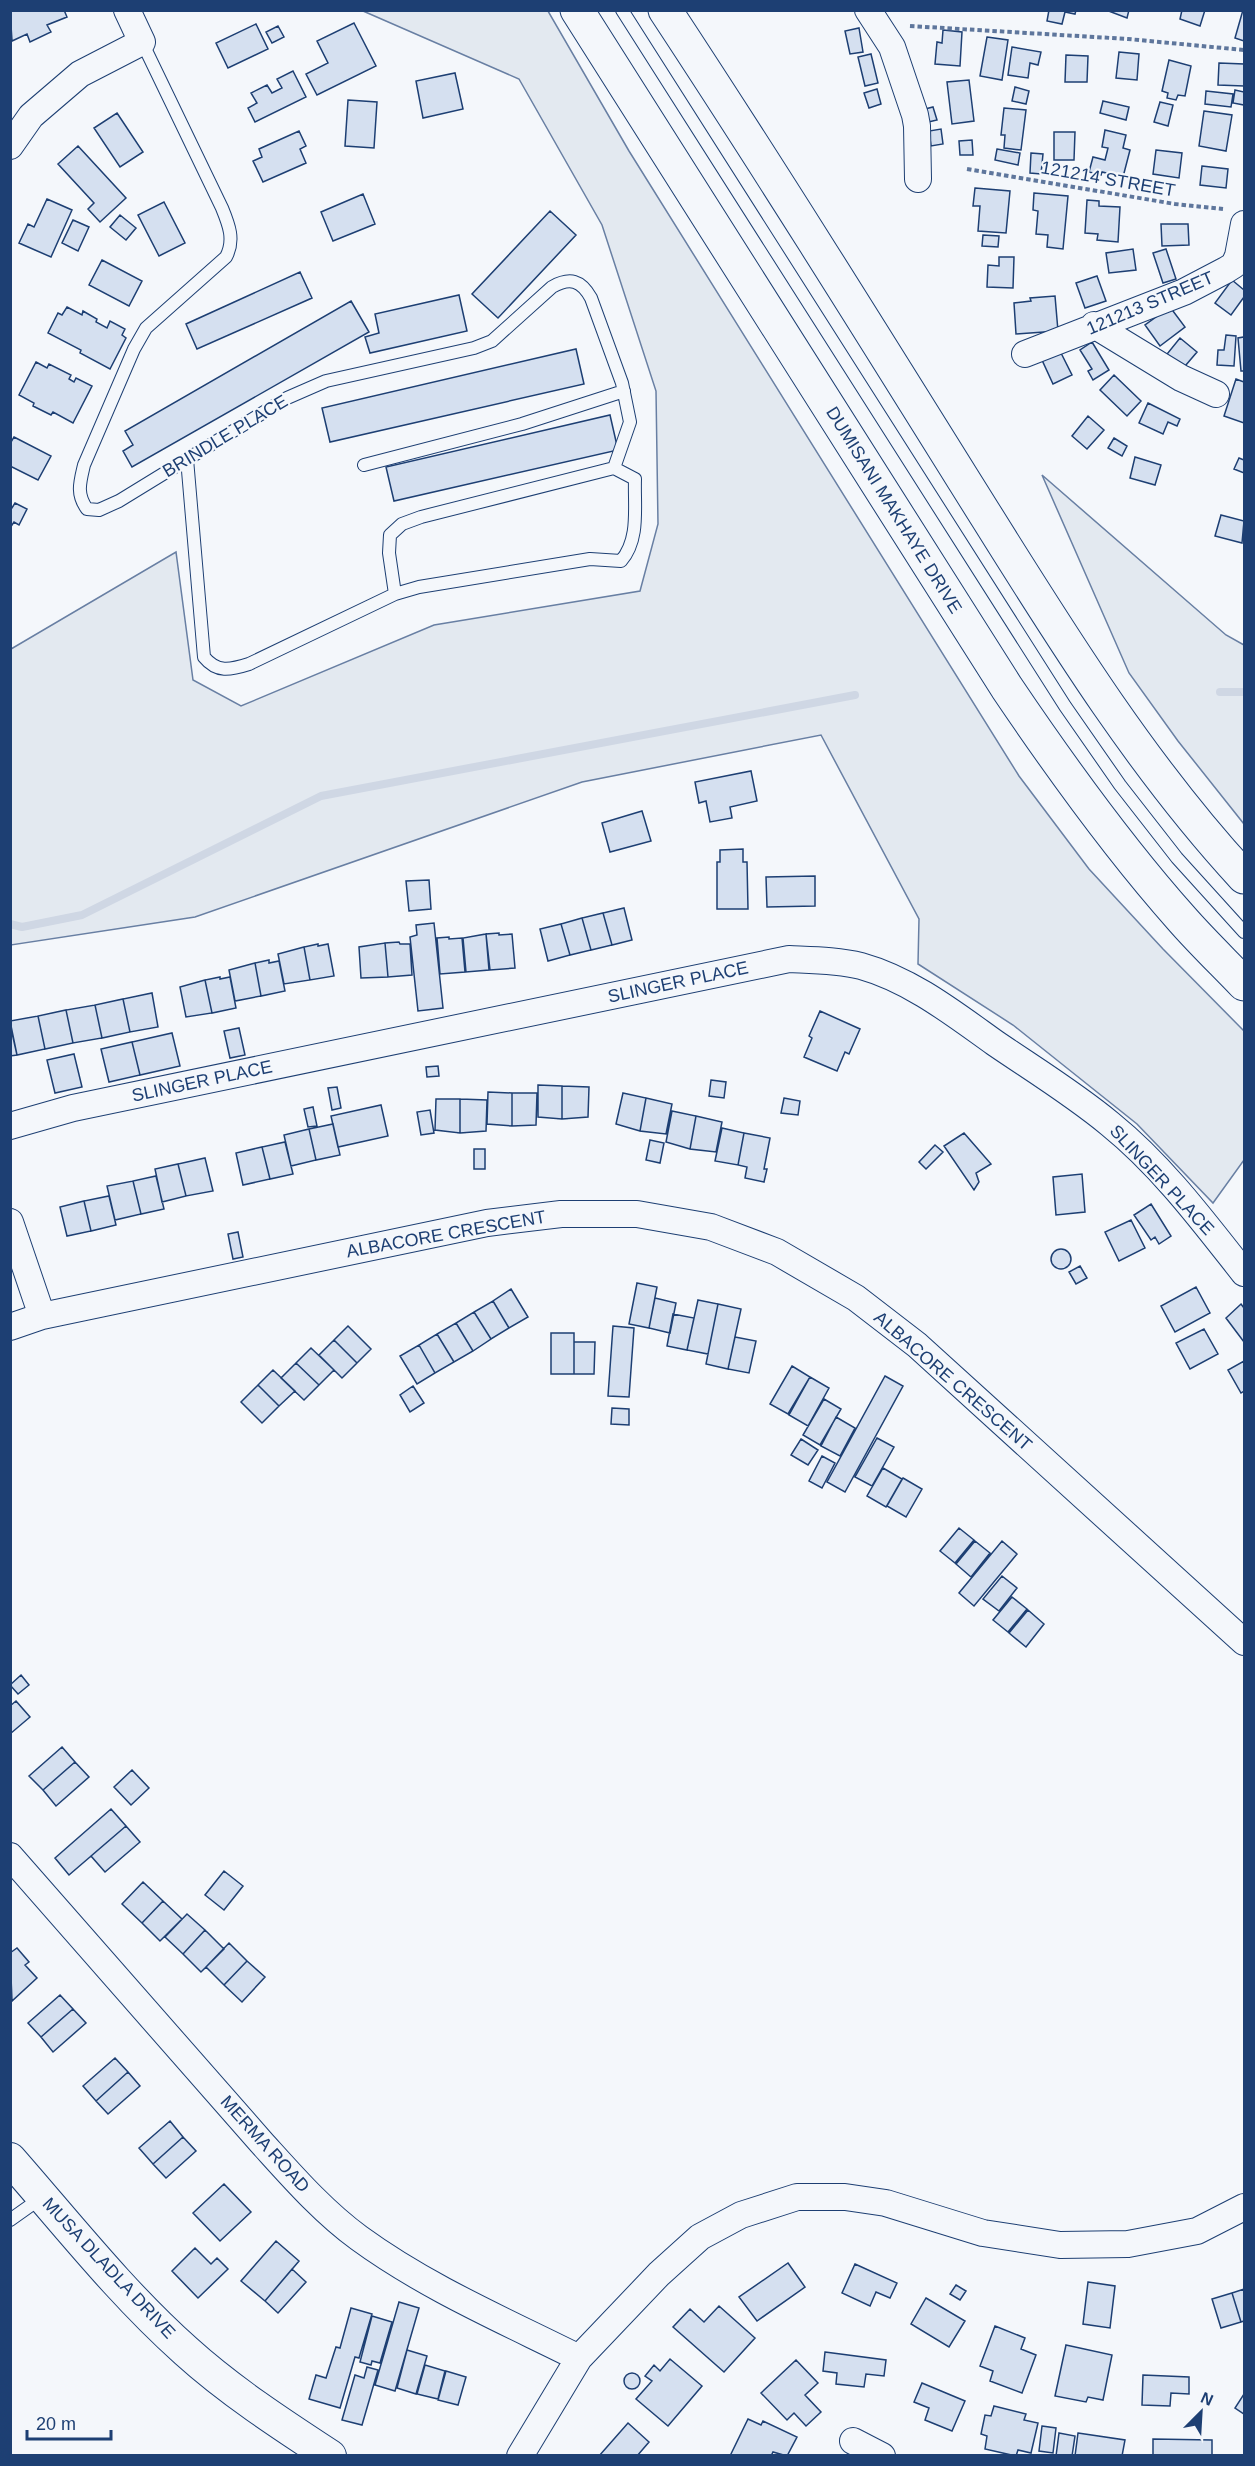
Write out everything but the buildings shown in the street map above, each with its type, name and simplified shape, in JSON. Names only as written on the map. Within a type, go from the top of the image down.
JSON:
[{"type":"main road","name":"DUMISANI MAKHAYE DRIVE","points":[[577,10],[1001,678],[1057,761],[1145,876],[1183,920],[1245,984]]},
{"type":"main road","points":[[665,10],[1055,627],[1189,812],[1245,876]]},
{"type":"street","name":"BRINDLE PLACE","points":[[127,10],[142,42]]},
{"type":"street","points":[[868,10],[892,47],[915,115],[918,179]]},
{"type":"street","points":[[10,146],[31,116],[80,74],[142,42]]},
{"type":"street","name":"121213 STREET","points":[[1025,354],[1184,292],[1234,265],[1241,260],[1235,217]]},
{"type":"street","points":[[1094,326],[1181,378],[1216,394]]},
{"type":"street","name":"SLINGER PLACE","points":[[10,1126],[73,1108],[789,959],[826,961],[860,966],[912,987],[943,1006],[1110,1124],[1192,1207],[1245,1273]]},
{"type":"street","name":"ALBACORE CRESCENT","points":[[10,1327],[42,1316],[487,1223],[561,1214],[637,1214],[711,1227],[777,1252],[856,1298],[917,1345],[1245,1642]]},
{"type":"street","points":[[10,1222],[42,1316]]},
{"type":"street","name":"MERMA ROAD","points":[[10,1856],[261,2142],[303,2187],[357,2237],[405,2269],[579,2358]]},
{"type":"street","name":"MUSA DLADLA DRIVE","points":[[10,2159],[118,2283],[187,2352],[278,2422],[330,2456]]},
{"type":"street","points":[[520,2456],[579,2358],[659,2274],[700,2236],[741,2215],[797,2197],[845,2197],[886,2203],[983,2233],[1060,2245],[1128,2244],[1197,2231],[1245,2207]]},
{"type":"street","points":[[853,2441],[882,2456]]},
{"type":"lane","points":[[622,10],[1065,706],[1120,785],[1178,858],[1245,932]]},
{"type":"lane","name":"BRINDLE PLACE","points":[[142,42],[230,226],[232,246],[226,257],[146,328],[134,349],[84,465],[79,483],[79,499],[87,509],[99,510],[119,501],[287,398],[309,387],[326,381],[474,348],[492,341],[552,287],[562,281],[578,282],[585,287],[624,391],[630,422],[614,468]]},
{"type":"lane","points":[[364,465],[522,424],[624,391]]},
{"type":"lane","points":[[186,459],[204,657],[218,669],[228,670],[249,664],[395,594],[419,587],[590,559],[621,561],[632,543],[635,479],[614,468],[420,517],[402,524],[390,535],[389,553],[395,594]]},
{"type":"lane","points":[[10,2220],[43,2197]]},
{"type":"path","points":[[885,37],[908,26],[919,25],[962,30],[1128,39],[1245,50]]},
{"type":"path","name":"121214 STREET","points":[[967,169],[1175,204],[1235,217]]},
{"type":"shaded area","points":[[363,11],[548,11],[629,151],[1019,776],[1089,869],[1163,949],[1244,1031],[1244,1160],[1213,1203],[1137,1124],[1013,1025],[918,964],[919,919],[821,735],[582,782],[195,917],[11,945],[11,649],[176,552],[193,680],[241,706],[434,625],[640,591],[658,524],[656,391],[602,225],[519,79]]},
{"type":"shaded area","points":[[1042,475],[1226,635],[1244,645],[1244,824],[1178,741],[1129,673]]},
{"type":"waterway","points":[[1220,692],[1244,692]]},
{"type":"waterway","points":[[10,924],[22,927],[82,915],[321,796],[855,695]]}]
